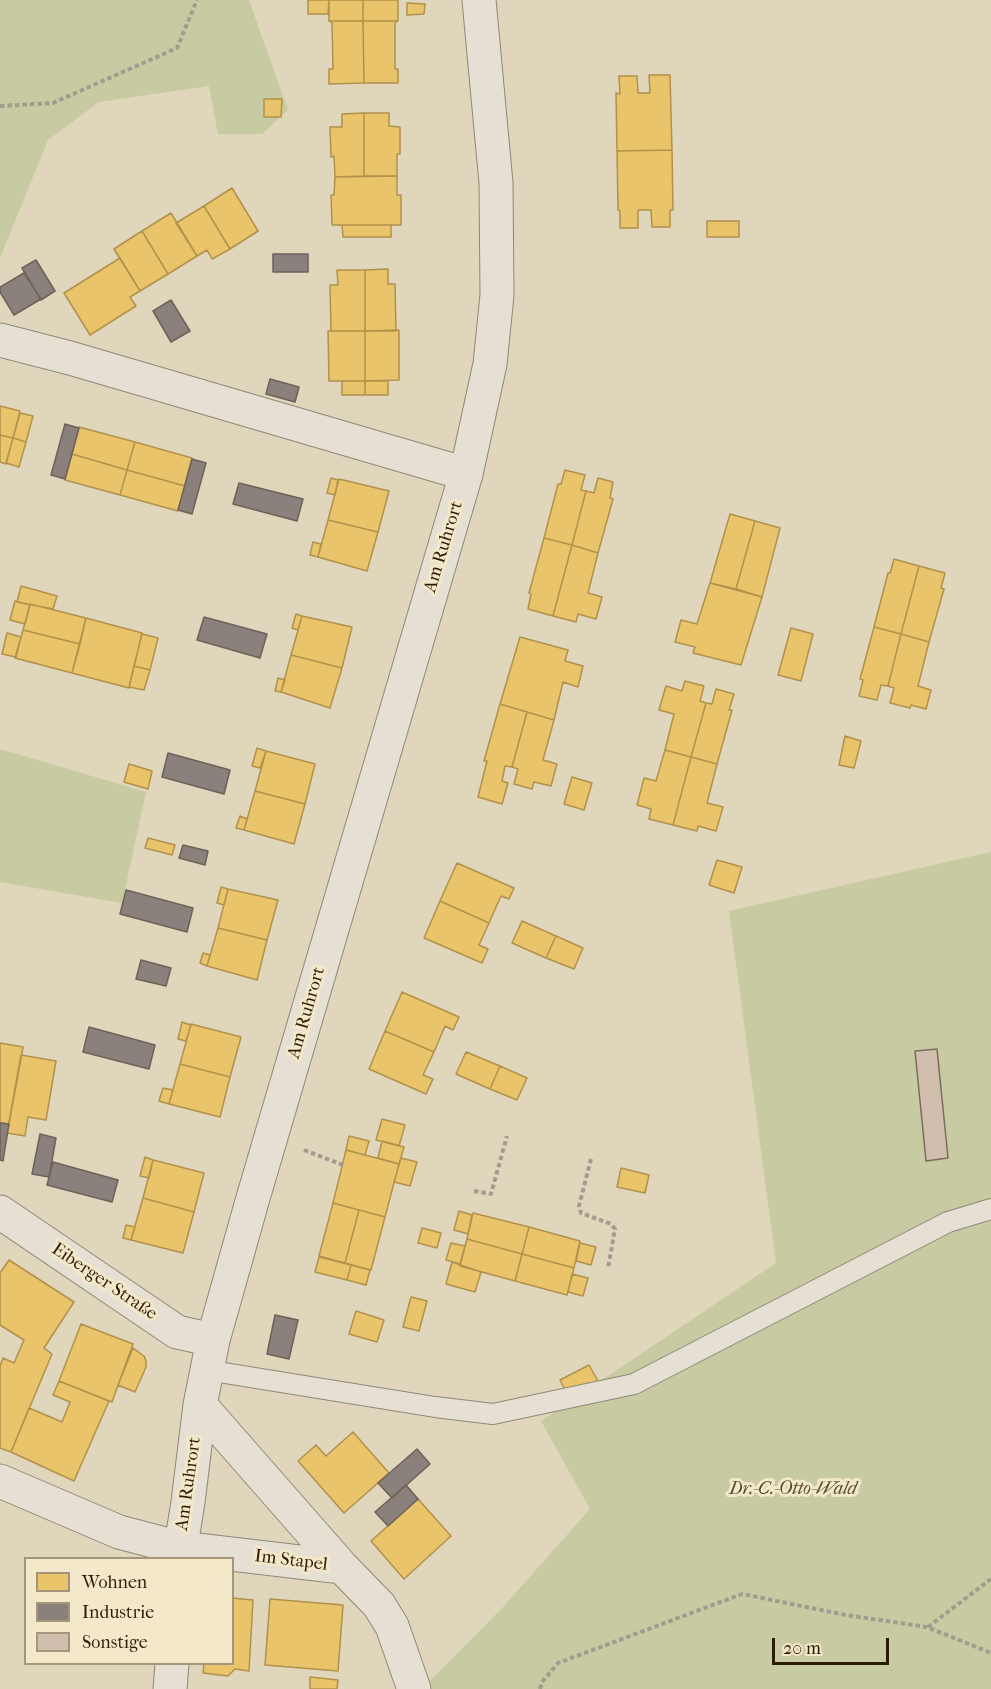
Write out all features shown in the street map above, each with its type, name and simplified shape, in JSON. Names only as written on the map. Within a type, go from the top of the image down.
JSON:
[{"type":"street","name":"Am Ruhrort","points":[[179,1553],[189,1502],[200,1405],[210,1354],[253,1197],[466,474],[490,364],[497,296],[496,183],[479,0]]},
{"type":"street","points":[[0,340],[81,361],[466,474]]},
{"type":"street","name":"Eiberger Straße","points":[[0,1212],[210,1354]]},
{"type":"street","points":[[200,1405],[342,1567]]},
{"type":"street","name":"Im Stapel","points":[[0,1481],[119,1532],[179,1553],[226,1557]]},
{"type":"street","name":"Im Stapel","points":[[234,1558],[342,1567],[379,1605],[386,1616],[414,1689]]},
{"type":"street","points":[[170,1689],[172,1665]]},
{"type":"lane","points":[[210,1354],[435,1407],[493,1414],[634,1384],[948,1222],[991,1209]]},
{"type":"path","points":[[0,106],[53,103],[177,48],[197,0]]},
{"type":"path","points":[[474,1191],[491,1194],[507,1136]]},
{"type":"path","points":[[591,1159],[579,1206],[581,1213],[611,1224],[615,1229],[608,1268]]},
{"type":"path","points":[[927,1627],[991,1579]]},
{"type":"path","points":[[540,1689],[542,1682],[558,1663],[742,1594],[846,1615],[927,1627],[991,1653]]},
{"type":"green space","points":[[0,0],[249,0],[288,110],[262,134],[218,134],[209,86],[99,102],[48,140],[0,258]]},
{"type":"green space","points":[[0,749],[146,792],[122,903],[0,882]]},
{"type":"green space","name":"Dr.-C.-Otto-Wald","points":[[991,852],[991,1689],[419,1689],[424,1687],[504,1606],[590,1509],[541,1421],[776,1263],[729,911]]},
{"type":"building: Wohnen","points":[[308,0],[329,0],[328,14],[308,14]]},
{"type":"building: Wohnen","points":[[329,0],[363,0],[363,21],[329,21]]},
{"type":"building: Wohnen","points":[[363,0],[398,0],[398,21],[363,21]]},
{"type":"building: Wohnen","points":[[407,3],[425,4],[424,14],[407,15]]},
{"type":"building: Wohnen","points":[[329,21],[363,21],[364,83],[329,84],[329,69],[333,69],[332,23]]},
{"type":"building: Wohnen","points":[[363,21],[398,21],[395,23],[395,69],[398,69],[398,83],[364,83]]},
{"type":"building: Wohnen","points":[[649,75],[670,75],[672,150],[617,151],[616,93],[620,94],[619,76],[637,76],[638,93],[650,93]]},
{"type":"building: Wohnen","points":[[264,99],[282,99],[281,117],[264,117]]},
{"type":"building: Wohnen","points":[[364,113],[389,113],[389,126],[400,127],[397,176],[364,176]]},
{"type":"building: Wohnen","points":[[364,113],[364,176],[335,177],[334,156],[331,157],[330,127],[342,127],[342,114]]},
{"type":"building: Wohnen","points":[[672,150],[673,210],[670,210],[670,227],[652,227],[651,210],[638,210],[638,228],[620,228],[617,151]]},
{"type":"building: Wohnen","points":[[397,176],[397,195],[401,195],[401,225],[332,225],[331,195],[334,195],[335,177]]},
{"type":"building: Wohnen","points":[[232,188],[258,231],[230,249],[204,206]]},
{"type":"building: Wohnen","points":[[204,206],[230,249],[212,259],[207,250],[197,256],[176,223]]},
{"type":"building: Wohnen","points":[[171,213],[197,256],[168,274],[142,231]]},
{"type":"building: Wohnen","points":[[707,221],[739,221],[739,237],[707,237]]},
{"type":"building: Wohnen","points":[[342,225],[391,225],[391,237],[343,237]]},
{"type":"building: Wohnen","points":[[142,231],[168,274],[140,291],[114,249]]},
{"type":"building: Wohnen","points":[[120,258],[140,291],[130,297],[136,306],[90,335],[64,293]]},
{"type":"building: Wohnen","points":[[388,269],[388,284],[395,284],[396,331],[365,331],[365,270]]},
{"type":"building: Wohnen","points":[[337,270],[365,270],[365,331],[331,331],[330,285],[338,285]]},
{"type":"building: Wohnen","points":[[399,330],[399,380],[365,381],[365,331]]},
{"type":"building: Wohnen","points":[[328,331],[365,331],[365,381],[329,381]]},
{"type":"building: Wohnen","points":[[342,381],[365,381],[365,395],[342,395]]},
{"type":"building: Wohnen","points":[[365,381],[388,381],[388,395],[365,395]]},
{"type":"building: Wohnen","points":[[0,406],[20,411],[13,438],[0,435]]},
{"type":"building: Wohnen","points":[[20,413],[33,416],[26,442],[13,438]]},
{"type":"building: Wohnen","points":[[79,427],[135,442],[127,470],[72,454]]},
{"type":"building: Wohnen","points":[[0,435],[13,438],[6,464],[0,462]]},
{"type":"building: Wohnen","points":[[13,438],[26,442],[19,467],[6,463]]},
{"type":"building: Wohnen","points":[[135,442],[192,458],[185,486],[127,470]]},
{"type":"building: Wohnen","points":[[72,454],[127,470],[120,495],[65,480]]},
{"type":"building: Wohnen","points":[[127,470],[185,486],[178,511],[120,495]]},
{"type":"building: Wohnen","points":[[565,470],[585,475],[581,490],[586,491],[572,545],[544,538],[558,484],[561,484]]},
{"type":"building: Wohnen","points":[[331,478],[338,480],[335,495],[327,493]]},
{"type":"building: Wohnen","points":[[598,478],[613,482],[610,498],[613,499],[598,553],[572,545],[586,491],[594,493]]},
{"type":"building: Wohnen","points":[[339,479],[389,491],[378,532],[328,520]]},
{"type":"building: Wohnen","points":[[730,514],[755,521],[736,589],[710,583]]},
{"type":"building: Wohnen","points":[[328,520],[378,532],[367,571],[318,557]]},
{"type":"building: Wohnen","points":[[755,521],[780,528],[762,597],[736,589]]},
{"type":"building: Wohnen","points":[[544,538],[572,545],[553,616],[528,609],[531,594],[529,593]]},
{"type":"building: Wohnen","points":[[313,542],[321,544],[318,557],[310,555]]},
{"type":"building: Wohnen","points":[[572,545],[598,553],[588,593],[602,597],[596,619],[578,614],[576,622],[553,616]]},
{"type":"building: Wohnen","points":[[894,559],[919,566],[901,634],[874,627],[888,573],[890,573]]},
{"type":"building: Wohnen","points":[[919,566],[945,573],[941,588],[944,589],[929,642],[901,634]]},
{"type":"building: Wohnen","points":[[710,583],[762,597],[741,665],[693,653],[695,647],[675,642],[681,620],[697,624]]},
{"type":"building: Wohnen","points":[[21,586],[57,596],[53,609],[17,602]]},
{"type":"building: Wohnen","points":[[15,601],[30,605],[25,624],[10,620]]},
{"type":"building: Wohnen","points":[[30,604],[86,618],[80,644],[23,630]]},
{"type":"building: Wohnen","points":[[296,614],[302,616],[298,630],[292,628]]},
{"type":"building: Wohnen","points":[[302,616],[352,627],[342,668],[291,655]]},
{"type":"building: Wohnen","points":[[86,618],[142,633],[129,688],[72,673]]},
{"type":"building: Wohnen","points":[[874,627],[901,634],[888,686],[881,685],[877,700],[859,696],[863,680],[860,679]]},
{"type":"building: Wohnen","points":[[791,628],[813,634],[801,681],[778,675]]},
{"type":"building: Wohnen","points":[[23,630],[80,644],[72,673],[15,658]]},
{"type":"building: Wohnen","points":[[7,633],[21,637],[16,657],[2,654]]},
{"type":"building: Wohnen","points":[[142,634],[158,638],[150,670],[134,666]]},
{"type":"building: Wohnen","points":[[901,634],[929,642],[918,686],[931,690],[926,709],[890,703],[894,688],[888,686]]},
{"type":"building: Wohnen","points":[[520,637],[568,650],[565,661],[583,666],[578,687],[563,682],[554,720],[500,704]]},
{"type":"building: Wohnen","points":[[291,655],[342,668],[330,708],[281,692]]},
{"type":"building: Wohnen","points":[[134,666],[150,670],[144,690],[129,687]]},
{"type":"building: Wohnen","points":[[278,678],[285,680],[281,692],[275,691]]},
{"type":"building: Wohnen","points":[[685,681],[704,686],[700,701],[706,703],[691,757],[665,750],[674,714],[659,710],[666,686],[682,691]]},
{"type":"building: Wohnen","points":[[716,689],[734,694],[729,710],[732,710],[717,764],[691,757],[706,703],[712,704]]},
{"type":"building: Wohnen","points":[[500,704],[527,712],[512,767],[505,766],[502,781],[508,783],[502,804],[478,797],[487,761],[484,761]]},
{"type":"building: Wohnen","points":[[527,712],[554,720],[543,760],[557,764],[551,786],[534,782],[532,789],[514,784],[518,769],[512,767]]},
{"type":"building: Wohnen","points":[[845,736],[861,741],[854,768],[839,765]]},
{"type":"building: Wohnen","points":[[257,748],[266,751],[260,768],[252,766]]},
{"type":"building: Wohnen","points":[[665,750],[691,757],[673,825],[649,819],[651,809],[637,805],[644,778],[656,781]]},
{"type":"building: Wohnen","points":[[266,751],[315,764],[305,804],[255,791]]},
{"type":"building: Wohnen","points":[[691,757],[717,764],[707,803],[723,807],[716,831],[698,826],[697,831],[673,825]]},
{"type":"building: Wohnen","points":[[129,764],[152,771],[148,789],[124,782]]},
{"type":"building: Wohnen","points":[[572,777],[592,783],[584,810],[564,804]]},
{"type":"building: Wohnen","points":[[255,791],[305,804],[294,844],[244,830]]},
{"type":"building: Wohnen","points":[[240,816],[247,819],[244,830],[236,828]]},
{"type":"building: Wohnen","points":[[148,838],[175,845],[172,855],[145,848]]},
{"type":"building: Wohnen","points":[[717,860],[742,867],[734,893],[709,885]]},
{"type":"building: Wohnen","points":[[457,863],[514,888],[509,899],[501,896],[489,923],[440,901]]},
{"type":"building: Wohnen","points":[[221,887],[228,889],[224,905],[217,903]]},
{"type":"building: Wohnen","points":[[228,889],[278,900],[267,940],[218,928]]},
{"type":"building: Wohnen","points":[[440,901],[489,923],[479,945],[488,949],[482,963],[424,938]]},
{"type":"building: Wohnen","points":[[522,921],[556,936],[546,958],[512,943]]},
{"type":"building: Wohnen","points":[[218,928],[267,940],[257,980],[207,966]]},
{"type":"building: Wohnen","points":[[556,936],[583,948],[574,969],[546,958]]},
{"type":"building: Wohnen","points":[[203,953],[210,955],[207,966],[200,963]]},
{"type":"building: Wohnen","points":[[402,992],[459,1017],[453,1030],[445,1026],[434,1052],[385,1031]]},
{"type":"building: Wohnen","points":[[182,1022],[191,1025],[186,1041],[178,1039]]},
{"type":"building: Wohnen","points":[[191,1024],[241,1037],[230,1077],[180,1064]]},
{"type":"building: Wohnen","points":[[385,1031],[434,1052],[423,1075],[433,1079],[426,1094],[369,1069]]},
{"type":"building: Wohnen","points":[[0,1043],[23,1047],[9,1124],[0,1123]]},
{"type":"building: Wohnen","points":[[466,1052],[500,1066],[490,1089],[456,1074]]},
{"type":"building: Wohnen","points":[[21,1055],[56,1061],[46,1120],[28,1117],[25,1136],[7,1133]]},
{"type":"building: Wohnen","points":[[180,1064],[230,1077],[220,1117],[169,1104]]},
{"type":"building: Wohnen","points":[[500,1066],[527,1078],[517,1100],[490,1089]]},
{"type":"building: Wohnen","points":[[163,1088],[173,1090],[169,1104],[159,1101]]},
{"type":"building: Wohnen","points":[[382,1119],[405,1125],[399,1146],[376,1140]]},
{"type":"building: Wohnen","points":[[349,1136],[369,1141],[365,1155],[346,1150]]},
{"type":"building: Wohnen","points":[[382,1141],[404,1147],[399,1164],[378,1158]]},
{"type":"building: Wohnen","points":[[346,1150],[399,1164],[385,1217],[333,1203]]},
{"type":"building: Wohnen","points":[[145,1157],[153,1160],[149,1178],[140,1176]]},
{"type":"building: Wohnen","points":[[401,1158],[417,1162],[410,1186],[394,1182]]},
{"type":"building: Wohnen","points":[[153,1160],[204,1173],[194,1212],[143,1198]]},
{"type":"building: Wohnen","points":[[621,1168],[649,1175],[645,1193],[617,1187]]},
{"type":"building: Wohnen","points":[[143,1198],[194,1212],[183,1253],[131,1240]]},
{"type":"building: Wohnen","points":[[333,1203],[359,1210],[345,1263],[319,1256]]},
{"type":"building: Wohnen","points":[[359,1210],[385,1217],[371,1270],[345,1263]]},
{"type":"building: Wohnen","points":[[459,1211],[472,1215],[468,1234],[454,1230]]},
{"type":"building: Wohnen","points":[[473,1213],[529,1227],[522,1254],[467,1239]]},
{"type":"building: Wohnen","points":[[126,1225],[135,1227],[131,1240],[123,1238]]},
{"type":"building: Wohnen","points":[[529,1227],[580,1241],[574,1268],[522,1254]]},
{"type":"building: Wohnen","points":[[422,1228],[441,1233],[437,1248],[418,1243]]},
{"type":"building: Wohnen","points":[[467,1239],[522,1254],[515,1281],[460,1266]]},
{"type":"building: Wohnen","points":[[451,1243],[465,1246],[460,1264],[446,1260]]},
{"type":"building: Wohnen","points":[[580,1243],[596,1247],[591,1265],[576,1261]]},
{"type":"building: Wohnen","points":[[522,1254],[574,1268],[567,1295],[515,1281]]},
{"type":"building: Wohnen","points":[[319,1257],[351,1265],[347,1280],[315,1272]]},
{"type":"building: Wohnen","points":[[9,1260],[74,1302],[44,1348],[52,1354],[11,1452],[0,1448],[0,1366],[3,1358],[14,1363],[24,1340],[0,1325],[0,1273]]},
{"type":"building: Wohnen","points":[[452,1262],[481,1272],[475,1292],[446,1284]]},
{"type":"building: Wohnen","points":[[351,1265],[370,1270],[366,1285],[347,1280]]},
{"type":"building: Wohnen","points":[[572,1274],[588,1278],[583,1296],[568,1292]]},
{"type":"building: Wohnen","points":[[411,1297],[427,1301],[419,1331],[403,1327]]},
{"type":"building: Wohnen","points":[[356,1311],[384,1320],[377,1342],[349,1334]]},
{"type":"building: Wohnen","points":[[81,1324],[133,1344],[112,1402],[59,1381]]},
{"type":"building: Wohnen","points":[[133,1348],[144,1356],[146,1361],[146,1367],[135,1392],[118,1385]]},
{"type":"building: Wohnen","points":[[589,1365],[598,1381],[568,1396],[560,1380]]},
{"type":"building: Wohnen","points":[[59,1381],[109,1401],[74,1481],[11,1452],[29,1408],[62,1422],[70,1402],[53,1395]]},
{"type":"building: Wohnen","points":[[353,1432],[389,1473],[344,1513],[298,1461],[316,1445],[326,1456]]},
{"type":"building: Wohnen","points":[[418,1499],[451,1536],[404,1579],[371,1541]]},
{"type":"building: Wohnen","points":[[234,1598],[253,1600],[249,1671],[235,1669],[228,1676],[203,1673],[204,1665],[234,1665]]},
{"type":"building: Wohnen","points":[[270,1599],[343,1605],[338,1671],[265,1665]]},
{"type":"building: Wohnen","points":[[310,1677],[338,1680],[337,1689],[310,1689]]},
{"type":"building: Industrie","points":[[273,254],[308,254],[308,272],[273,272]]},
{"type":"building: Industrie","points":[[36,260],[55,291],[41,300],[22,268]]},
{"type":"building: Industrie","points":[[24,273],[41,299],[14,315],[0,292],[0,287]]},
{"type":"building: Industrie","points":[[171,300],[190,331],[171,342],[153,311]]},
{"type":"building: Industrie","points":[[270,379],[299,387],[295,402],[266,394]]},
{"type":"building: Industrie","points":[[65,424],[79,428],[65,479],[51,475]]},
{"type":"building: Industrie","points":[[192,459],[206,463],[192,514],[178,510]]},
{"type":"building: Industrie","points":[[239,483],[303,499],[297,521],[233,504]]},
{"type":"building: Industrie","points":[[204,617],[267,634],[260,658],[197,640]]},
{"type":"building: Industrie","points":[[168,753],[230,770],[224,794],[162,777]]},
{"type":"building: Industrie","points":[[183,845],[208,851],[205,865],[179,858]]},
{"type":"building: Industrie","points":[[126,890],[193,908],[187,932],[120,914]]},
{"type":"building: Industrie","points":[[141,960],[171,968],[166,986],[136,979]]},
{"type":"building: Industrie","points":[[89,1027],[155,1045],[149,1069],[83,1052]]},
{"type":"building: Industrie","points":[[0,1123],[9,1124],[3,1161],[0,1160]]},
{"type":"building: Industrie","points":[[40,1134],[56,1138],[49,1177],[32,1174]]},
{"type":"building: Industrie","points":[[53,1162],[118,1180],[112,1202],[47,1185]]},
{"type":"building: Industrie","points":[[275,1315],[298,1320],[289,1359],[267,1354]]},
{"type":"building: Industrie","points":[[417,1449],[430,1464],[392,1498],[378,1483]]},
{"type":"building: Industrie","points":[[406,1485],[418,1499],[388,1526],[375,1512]]},
{"type":"building: Sonstige","points":[[937,1049],[948,1158],[926,1161],[915,1051]]}]
